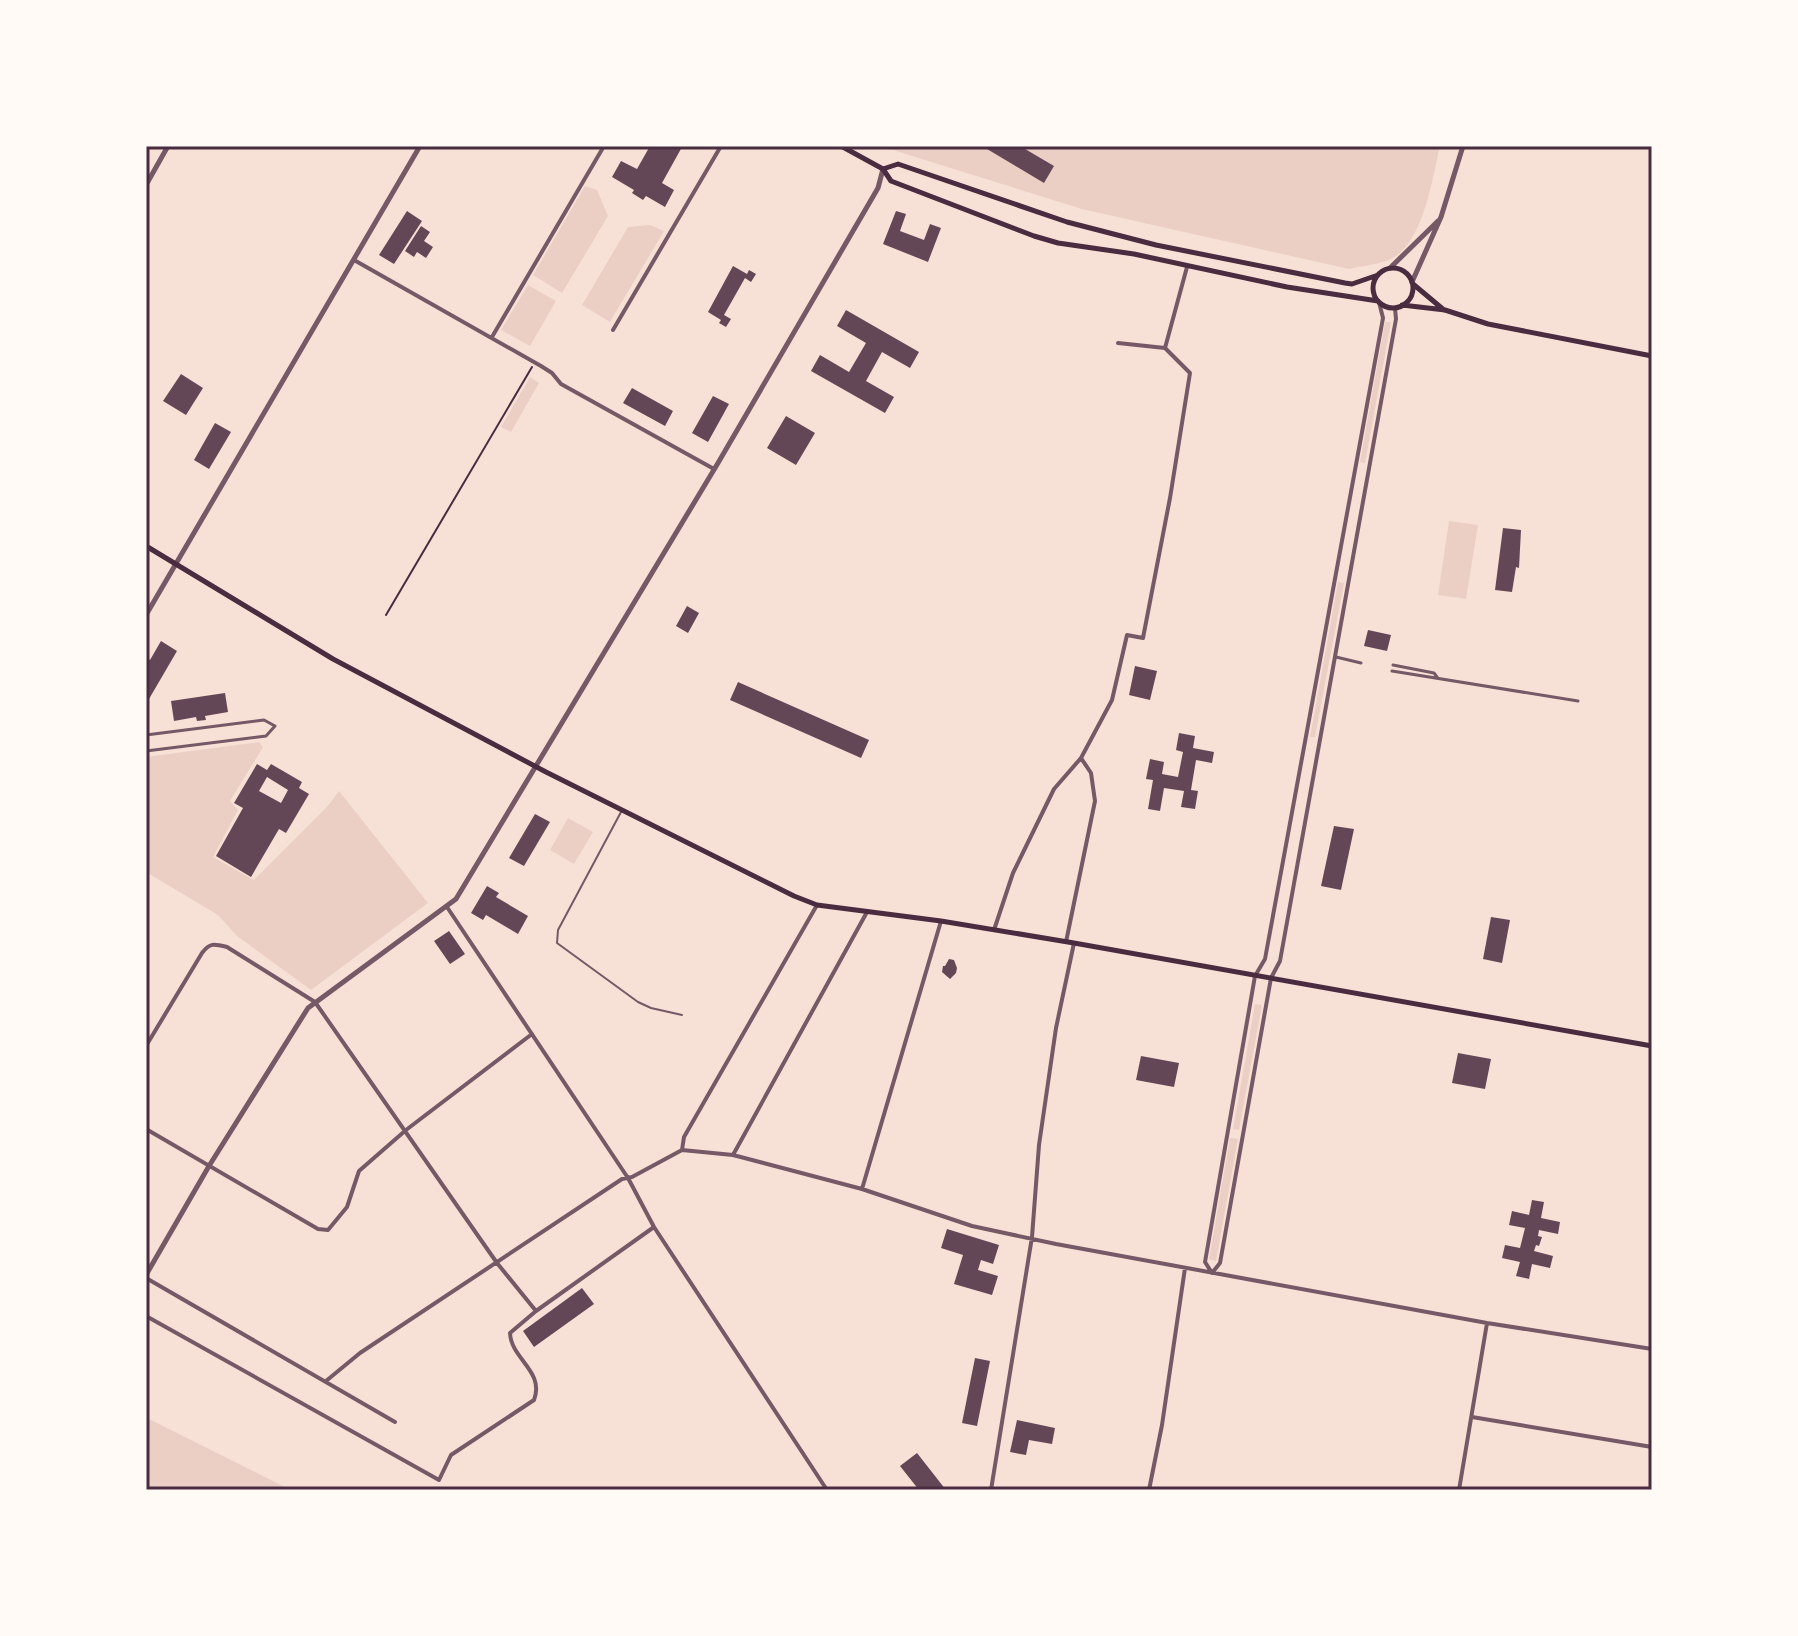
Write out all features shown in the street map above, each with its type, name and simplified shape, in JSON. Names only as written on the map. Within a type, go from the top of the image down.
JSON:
[{"type":"main road","points":[[841,146],[883,169],[891,181],[1034,236],[1287,287],[1399,306],[1445,310],[1488,324],[1652,356]]},
{"type":"main road","points":[[883,169],[898,164],[1030,211],[1156,245],[1345,283],[1352,284],[1390,268],[1404,271],[1412,283],[1445,310]]},
{"type":"main road","points":[[1378,275],[1374,283],[1378,301]]},
{"type":"main road","points":[[1399,306],[1412,295],[1412,283]]},
{"type":"main road","points":[[146,546],[317,650],[536,767],[817,905],[1074,943],[1652,1046]]},
{"type":"street","points":[[146,185],[168,146]]},
{"type":"street","points":[[146,615],[420,146]]},
{"type":"street","points":[[491,338],[604,146]]},
{"type":"street","points":[[613,330],[721,146]]},
{"type":"street","points":[[1412,283],[1441,217],[1463,146]]},
{"type":"street","points":[[395,1422],[146,1276],[300,1018],[315,1002],[456,899],[714,469],[878,188],[883,169]]},
{"type":"street","points":[[1390,268],[1441,217]]},
{"type":"street","points":[[354,260],[552,373],[561,384],[714,469]]},
{"type":"street","points":[[1165,348],[1187,267]]},
{"type":"street","points":[[1212,1273],[1205,1262],[1255,976],[1265,959],[1383,318],[1378,301]]},
{"type":"street","points":[[1212,1273],[1220,1263],[1271,978],[1280,961],[1399,306]]},
{"type":"street","points":[[994,930],[1013,873],[1054,789],[1081,758],[1112,700],[1127,635],[1143,638],[1190,373],[1165,348],[1118,343]]},
{"type":"street","points":[[1336,657],[1361,663]]},
{"type":"street","points":[[1393,665],[1434,673],[1437,677]]},
{"type":"street","points":[[1392,671],[1578,701]]},
{"type":"street","points":[[146,735],[264,720],[275,726],[266,736],[146,751]]},
{"type":"street","points":[[1066,942],[1095,801],[1091,773],[1081,758]]},
{"type":"street","points":[[682,1150],[684,1137],[817,905]]},
{"type":"street","points":[[447,907],[628,1178],[654,1227],[827,1490]]},
{"type":"street","points":[[733,1155],[867,912]]},
{"type":"street","points":[[862,1189],[941,921]]},
{"type":"street","points":[[991,1490],[1032,1237],[1039,1145],[1056,1028],[1074,943]]},
{"type":"street","points":[[146,1046],[208,945],[227,947],[315,1002],[497,1263],[536,1311]]},
{"type":"street","points":[[146,1129],[318,1229],[328,1230],[347,1207],[359,1171],[406,1130],[532,1034]]},
{"type":"street","points":[[326,1381],[360,1353],[622,1179],[682,1150],[733,1155],[862,1189],[972,1226],[1056,1244],[1487,1323],[1652,1349]]},
{"type":"street","points":[[146,1316],[439,1480],[451,1455],[534,1400],[536,1379],[511,1342],[510,1333],[654,1227]]},
{"type":"street","points":[[1149,1490],[1162,1425],[1185,1268]]},
{"type":"street","points":[[1459,1490],[1487,1323]]},
{"type":"street","points":[[1472,1417],[1652,1447]]},
{"type":"lane","points":[[622,810],[558,930],[557,943],[638,1002],[682,1015]]},
{"type":"path","points":[[386,615],[535,363]]},
{"type":"shaded area","points":[[880,146],[1440,146],[1424,211],[1409,243],[1399,254],[1386,261],[1349,269],[1082,209]]},
{"type":"shaded area","points":[[585,186],[597,190],[608,216],[562,293],[533,275]]},
{"type":"shaded area","points":[[650,225],[664,231],[610,322],[582,305],[628,227]]},
{"type":"shaded area","points":[[528,285],[556,301],[530,346],[501,330]]},
{"type":"shaded area","points":[[1385,322],[1391,322],[1365,463],[1360,462]]},
{"type":"shaded area","points":[[530,377],[539,383],[511,432],[501,427]]},
{"type":"shaded area","points":[[1449,521],[1478,525],[1466,599],[1438,595]]},
{"type":"shaded area","points":[[1338,582],[1344,583],[1315,737],[1310,737]]},
{"type":"shaded area","points":[[259,742],[263,747],[230,801],[238,810],[213,857],[254,880],[339,791],[428,903],[311,990],[237,936],[218,915],[146,872],[146,757]]},
{"type":"shaded area","points":[[568,818],[593,832],[574,864],[550,850]]},
{"type":"shaded area","points":[[1255,1004],[1262,1005],[1239,1130],[1233,1129]]},
{"type":"shaded area","points":[[1230,1138],[1238,1139],[1216,1261],[1209,1259]]},
{"type":"shaded area","points":[[147,1418],[291,1490],[146,1490]]},
{"type":"building","points":[[650,146],[682,147],[662,183],[674,190],[665,207],[646,196],[643,200],[632,193],[634,190],[612,177],[621,161],[637,169]]},
{"type":"building","points":[[982,146],[1020,146],[1054,166],[1044,183]]},
{"type":"building","points":[[407,211],[422,221],[394,264],[379,255]]},
{"type":"building","points":[[896,211],[906,214],[900,231],[924,240],[930,224],[941,228],[928,262],[883,244]]},
{"type":"building","points":[[421,226],[430,232],[424,241],[433,247],[426,258],[417,252],[414,257],[405,251]]},
{"type":"building","points":[[733,266],[747,274],[749,270],[756,274],[751,282],[745,278],[724,315],[731,319],[726,327],[708,312]]},
{"type":"building","points":[[846,310],[919,352],[910,368],[882,352],[866,381],[894,397],[885,413],[811,371],[820,355],[849,372],[866,343],[837,326]]},
{"type":"building","points":[[181,374],[203,388],[186,415],[163,401]]},
{"type":"building","points":[[632,388],[673,411],[665,426],[623,403]]},
{"type":"building","points":[[713,396],[729,404],[708,442],[692,433]]},
{"type":"building","points":[[786,416],[815,433],[796,465],[767,448]]},
{"type":"building","points":[[215,423],[231,432],[209,469],[194,460]]},
{"type":"building","points":[[1503,528],[1521,530],[1519,568],[1516,567],[1512,592],[1495,590]]},
{"type":"building","points":[[687,606],[699,613],[688,633],[676,626]]},
{"type":"building","points":[[1368,630],[1391,635],[1387,651],[1364,646]]},
{"type":"building","points":[[161,641],[177,651],[149,699],[146,697],[146,657],[150,660]]},
{"type":"building","points":[[1135,666],[1157,671],[1150,700],[1129,695]]},
{"type":"building","points":[[738,682],[869,740],[861,758],[730,700]]},
{"type":"building","points":[[225,693],[228,712],[205,716],[206,720],[197,721],[196,717],[174,721],[171,701]]},
{"type":"building","points":[[1179,733],[1195,736],[1193,748],[1214,752],[1212,763],[1196,760],[1191,790],[1198,791],[1195,809],[1181,807],[1184,791],[1164,788],[1160,811],[1148,809],[1153,780],[1146,779],[1150,759],[1164,762],[1162,774],[1178,777],[1183,752],[1176,750]]},
{"type":"building","points":[[257,764],[267,770],[271,764],[302,782],[299,788],[309,794],[286,833],[279,829],[251,877],[216,856],[243,808],[234,803]],"holes":[[[267,777],[288,790],[281,803],[259,791]]]},
{"type":"building","points":[[535,814],[550,822],[524,866],[509,858]]},
{"type":"building","points":[[1334,826],[1354,829],[1341,890],[1321,886]]},
{"type":"building","points":[[487,886],[499,893],[496,897],[528,916],[518,934],[486,915],[483,920],[471,913]]},
{"type":"building","points":[[1491,917],[1510,920],[1502,963],[1483,959]]},
{"type":"building","points":[[449,931],[465,954],[450,964],[434,941]]},
{"type":"building","points":[[949,959],[954,960],[957,968],[950,979],[942,972]]},
{"type":"building","points":[[1458,1053],[1491,1059],[1485,1089],[1452,1083]]},
{"type":"building","points":[[1141,1056],[1179,1063],[1174,1087],[1136,1080]]},
{"type":"building","points":[[1532,1200],[1544,1202],[1541,1218],[1560,1222],[1558,1234],[1539,1230],[1538,1236],[1542,1237],[1534,1251],[1553,1256],[1550,1268],[1532,1264],[1529,1279],[1516,1276],[1520,1262],[1502,1258],[1505,1245],[1520,1248],[1525,1228],[1509,1225],[1512,1211],[1529,1215]]},
{"type":"building","points":[[947,1229],[999,1245],[993,1264],[981,1260],[978,1270],[998,1276],[992,1295],[954,1284],[963,1255],[941,1248]]},
{"type":"building","points":[[582,1288],[594,1304],[534,1347],[523,1331]]},
{"type":"building","points":[[975,1358],[990,1361],[977,1426],[962,1423]]},
{"type":"building","points":[[1017,1420],[1055,1428],[1052,1444],[1029,1440],[1026,1455],[1010,1452]]},
{"type":"building","points":[[917,1453],[946,1490],[919,1490],[900,1466]]}]
